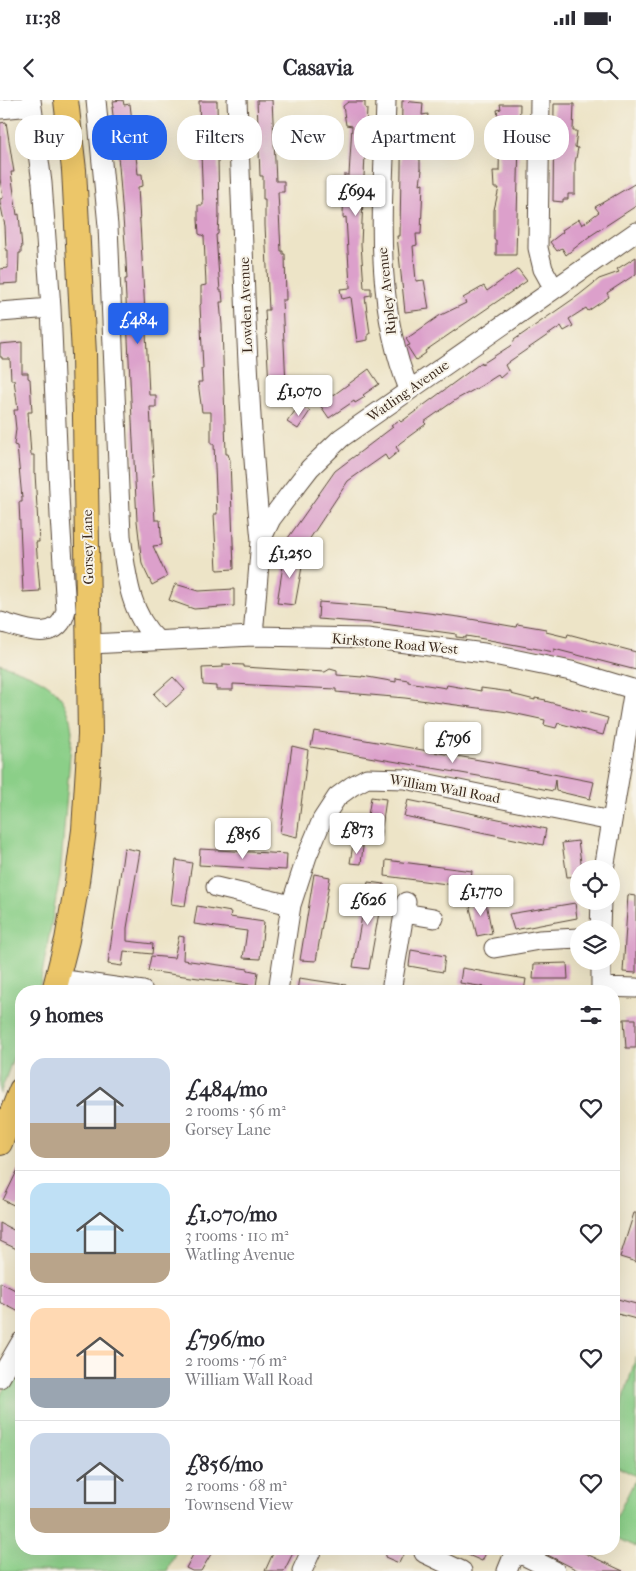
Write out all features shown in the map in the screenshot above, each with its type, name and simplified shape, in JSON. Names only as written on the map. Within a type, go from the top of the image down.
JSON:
[{"type":"main road","name":"Gorsey Lane","points":[[56,985],[76,889],[84,830],[90,735],[84,354],[74,170],[66,100]]},
{"type":"main road","points":[[0,1143],[15,1105]]},
{"type":"street","points":[[96,100],[108,226],[121,536],[133,600],[148,632],[157,640]]},
{"type":"street","name":"Lowden Avenue","points":[[237,100],[250,408],[261,540]]},
{"type":"street","name":"Ripley Avenue","points":[[386,100],[381,238],[384,278],[392,338],[398,364],[409,390]]},
{"type":"street","points":[[540,100],[538,248],[543,269],[554,289]]},
{"type":"street","points":[[0,109],[31,103]]},
{"type":"street","name":"Gorsey Lane","points":[[0,622],[44,632],[62,622],[66,602],[59,507],[51,308],[42,183],[31,103]]},
{"type":"street","name":"Watling Avenue","points":[[253,636],[261,540],[271,518],[310,468],[341,438],[636,232]]},
{"type":"street","points":[[0,312],[51,308]]},
{"type":"street","name":"Kirkstone Road West","points":[[90,644],[253,636],[367,638],[484,653],[576,672],[635,690]]},
{"type":"street","points":[[605,860],[635,690]]},
{"type":"street","name":"William Wall Road","points":[[279,985],[291,905],[307,856],[322,820],[337,797],[367,778],[405,779],[611,821]]},
{"type":"street","points":[[216,887],[291,905]]},
{"type":"street","points":[[392,985],[405,908],[434,918]]},
{"type":"street","points":[[494,948],[539,940],[570,938]]},
{"type":"street","points":[[601,970],[601,985]]},
{"type":"street","points":[[620,988],[636,988]]},
{"type":"street","points":[[0,1378],[15,1352]]},
{"type":"street","points":[[302,1571],[309,1555]]},
{"type":"street","points":[[428,1555],[462,1571]]},
{"type":"street","points":[[507,1571],[514,1555]]},
{"type":"street","points":[[525,1555],[555,1571]]},
{"type":"green space","points":[[0,664],[39,679],[56,691],[67,709],[72,732],[60,877],[40,985],[15,985],[15,1053],[0,1094]]},
{"type":"green space","points":[[636,1357],[636,1476],[620,1468],[620,1410]]},
{"type":"green space","points":[[15,1371],[15,1555],[174,1555],[167,1571],[0,1571],[0,1399],[2,1392]]},
{"type":"green space","points":[[636,1478],[636,1547],[620,1539],[620,1510]]},
{"type":"building","points":[[123,100],[124,105],[130,104],[131,115],[113,115],[113,101]]},
{"type":"building","points":[[257,100],[272,100],[272,160],[275,160],[276,181],[284,181],[284,192],[278,192],[281,251],[285,254],[286,300],[282,300],[286,385],[269,386],[265,310],[269,310],[265,199],[263,199],[263,176],[260,176],[259,160],[262,160],[262,115],[258,115]]},
{"type":"building","points":[[199,101],[217,101],[217,115],[200,115]]},
{"type":"building","points":[[402,101],[423,103],[422,115],[402,115]]},
{"type":"building","points":[[348,102],[365,102],[365,108],[367,109],[367,115],[354,115],[354,160],[365,160],[361,244],[364,288],[371,288],[371,295],[365,296],[370,334],[368,334],[368,340],[357,342],[351,297],[342,299],[340,289],[350,288],[346,217],[343,218],[344,175],[349,175],[352,126],[346,125],[343,106]]},
{"type":"building","points":[[500,104],[520,104],[520,115],[498,115],[497,110],[501,109]]},
{"type":"building","points":[[554,104],[574,104],[573,131],[577,131],[575,147],[578,148],[575,163],[575,194],[568,194],[568,199],[563,199],[563,202],[553,201],[553,160],[569,160],[569,115],[554,115]]},
{"type":"building","points":[[6,122],[14,172],[11,172],[17,215],[19,214],[22,248],[21,253],[19,253],[18,283],[0,284],[0,269],[8,268],[8,250],[6,250],[5,226],[0,202],[0,199],[3,198],[0,179],[0,123]]},
{"type":"building","points":[[118,160],[136,160],[138,174],[142,174],[143,186],[138,187],[145,313],[146,318],[152,318],[153,333],[146,333],[149,395],[156,395],[156,407],[150,407],[154,476],[152,476],[155,520],[160,520],[162,545],[153,546],[167,577],[152,585],[142,564],[137,521],[125,279],[127,279]]},
{"type":"building","points":[[201,160],[218,160],[219,215],[218,234],[216,235],[220,291],[222,291],[223,302],[220,302],[226,454],[228,454],[230,460],[234,569],[217,570],[214,514],[217,514],[214,444],[211,444],[211,412],[202,412],[198,382],[202,382],[201,369],[203,369],[201,286],[206,285],[204,236],[199,234],[198,219],[198,205],[203,205]]},
{"type":"building","points":[[401,160],[420,160],[420,169],[422,170],[420,184],[423,183],[421,234],[416,234],[417,245],[413,246],[416,281],[424,280],[429,309],[405,312],[397,236],[400,236]]},
{"type":"building","points":[[499,160],[519,160],[516,255],[496,255],[494,210],[499,188],[494,188],[493,171],[499,171]]},
{"type":"building","points":[[636,183],[636,206],[590,236],[566,255],[562,248],[557,251],[550,242],[563,232],[562,230],[579,219],[582,225],[599,212],[595,207]]},
{"type":"building","points":[[636,257],[636,274],[607,293],[609,297],[588,311],[586,308],[569,319],[573,326],[564,331],[561,326],[510,361],[505,365],[508,371],[500,378],[498,375],[457,399],[424,422],[426,424],[400,443],[396,447],[399,451],[388,460],[385,455],[348,481],[303,549],[288,538],[335,471],[393,427],[391,426],[399,420],[401,422],[482,362],[482,364],[510,346],[514,340],[599,279],[619,272],[617,269]]},
{"type":"building","points":[[518,269],[527,281],[425,351],[426,353],[416,360],[407,346],[410,345],[406,339],[439,316],[466,303],[463,298],[484,286],[487,291]]},
{"type":"building","points":[[22,342],[22,373],[28,373],[28,378],[30,379],[32,412],[28,412],[31,455],[34,455],[39,542],[36,542],[40,591],[23,592],[19,502],[22,502],[22,498],[17,446],[14,445],[16,429],[14,410],[18,410],[14,380],[11,380],[10,359],[2,359],[0,357],[0,344]]},
{"type":"building","points":[[369,369],[379,384],[363,395],[365,397],[355,403],[354,401],[329,418],[320,405]]},
{"type":"building","points":[[300,404],[310,411],[298,429],[287,422]]},
{"type":"building","points":[[285,553],[304,556],[295,605],[277,603]]},
{"type":"building","points":[[175,584],[199,591],[234,589],[234,606],[194,609],[169,600]]},
{"type":"building","points":[[319,602],[382,607],[516,627],[517,624],[546,629],[546,632],[567,637],[568,634],[636,652],[636,670],[554,649],[554,652],[466,636],[466,638],[456,637],[456,634],[384,624],[318,619]]},
{"type":"building","points":[[223,664],[325,672],[330,669],[337,671],[337,675],[362,676],[396,682],[396,678],[408,680],[408,682],[446,688],[447,685],[481,691],[481,688],[511,692],[511,694],[535,700],[535,698],[546,700],[608,718],[603,735],[558,723],[556,728],[544,725],[545,720],[508,712],[405,698],[336,692],[336,689],[233,684],[233,690],[216,690],[216,686],[203,685],[202,668],[223,667]]},
{"type":"building","points":[[173,677],[185,690],[166,707],[154,694]]},
{"type":"building","points":[[314,731],[594,782],[590,799],[556,791],[555,780],[553,791],[311,747]]},
{"type":"building","points":[[292,746],[308,750],[297,837],[280,833]]},
{"type":"building","points":[[371,797],[386,799],[380,842],[364,840]]},
{"type":"building","points":[[408,800],[546,829],[543,845],[404,816]]},
{"type":"building","points":[[578,841],[581,860],[570,860],[570,877],[567,877],[562,843]]},
{"type":"building","points":[[353,844],[363,847],[361,864],[350,863]]},
{"type":"building","points":[[124,848],[140,851],[127,928],[127,941],[153,944],[152,954],[124,951],[122,966],[108,964]]},
{"type":"building","points":[[200,849],[287,854],[286,870],[199,865]]},
{"type":"building","points":[[176,860],[192,863],[185,906],[171,904]]},
{"type":"building","points":[[386,860],[472,871],[470,887],[385,876]]},
{"type":"building","points":[[314,874],[330,877],[316,961],[300,960]]},
{"type":"building","points":[[368,882],[384,884],[369,969],[353,967]]},
{"type":"building","points":[[628,895],[636,896],[636,973],[623,972]]},
{"type":"building","points":[[485,898],[492,933],[477,936],[470,908],[472,900]]},
{"type":"building","points":[[570,904],[570,910],[576,910],[577,918],[514,930],[509,914]]},
{"type":"building","points":[[197,906],[231,912],[230,917],[264,922],[260,959],[243,958],[247,931],[194,924]]},
{"type":"building","points":[[179,936],[184,937],[183,960],[258,972],[256,985],[148,971],[151,956],[174,958]]},
{"type":"building","points":[[411,950],[445,956],[443,972],[409,966]]},
{"type":"building","points":[[567,963],[568,979],[533,979],[534,964]]},
{"type":"building","points":[[462,968],[526,979],[525,985],[472,985],[460,983]]},
{"type":"building","points":[[299,978],[346,985],[298,985]]},
{"type":"building","points":[[624,1019],[636,1019],[636,1048],[626,1048]]},
{"type":"building","points":[[15,1175],[15,1206],[3,1200]]},
{"type":"building","points":[[634,1213],[636,1213],[636,1262],[620,1257]]},
{"type":"building","points":[[0,1223],[15,1231],[15,1248],[0,1241]]},
{"type":"building","points":[[0,1282],[15,1290],[15,1310],[0,1302]]},
{"type":"building","points":[[620,1300],[636,1304],[636,1319],[620,1315]]},
{"type":"building","points":[[193,1555],[210,1555],[201,1571],[192,1571],[186,1568]]},
{"type":"building","points":[[272,1555],[292,1555],[284,1571],[265,1571]]},
{"type":"building","points":[[386,1555],[403,1555],[399,1563],[385,1557]]},
{"type":"building","points":[[468,1555],[485,1555],[482,1561]]},
{"type":"building","points":[[548,1555],[589,1555],[623,1571],[579,1571]]}]
